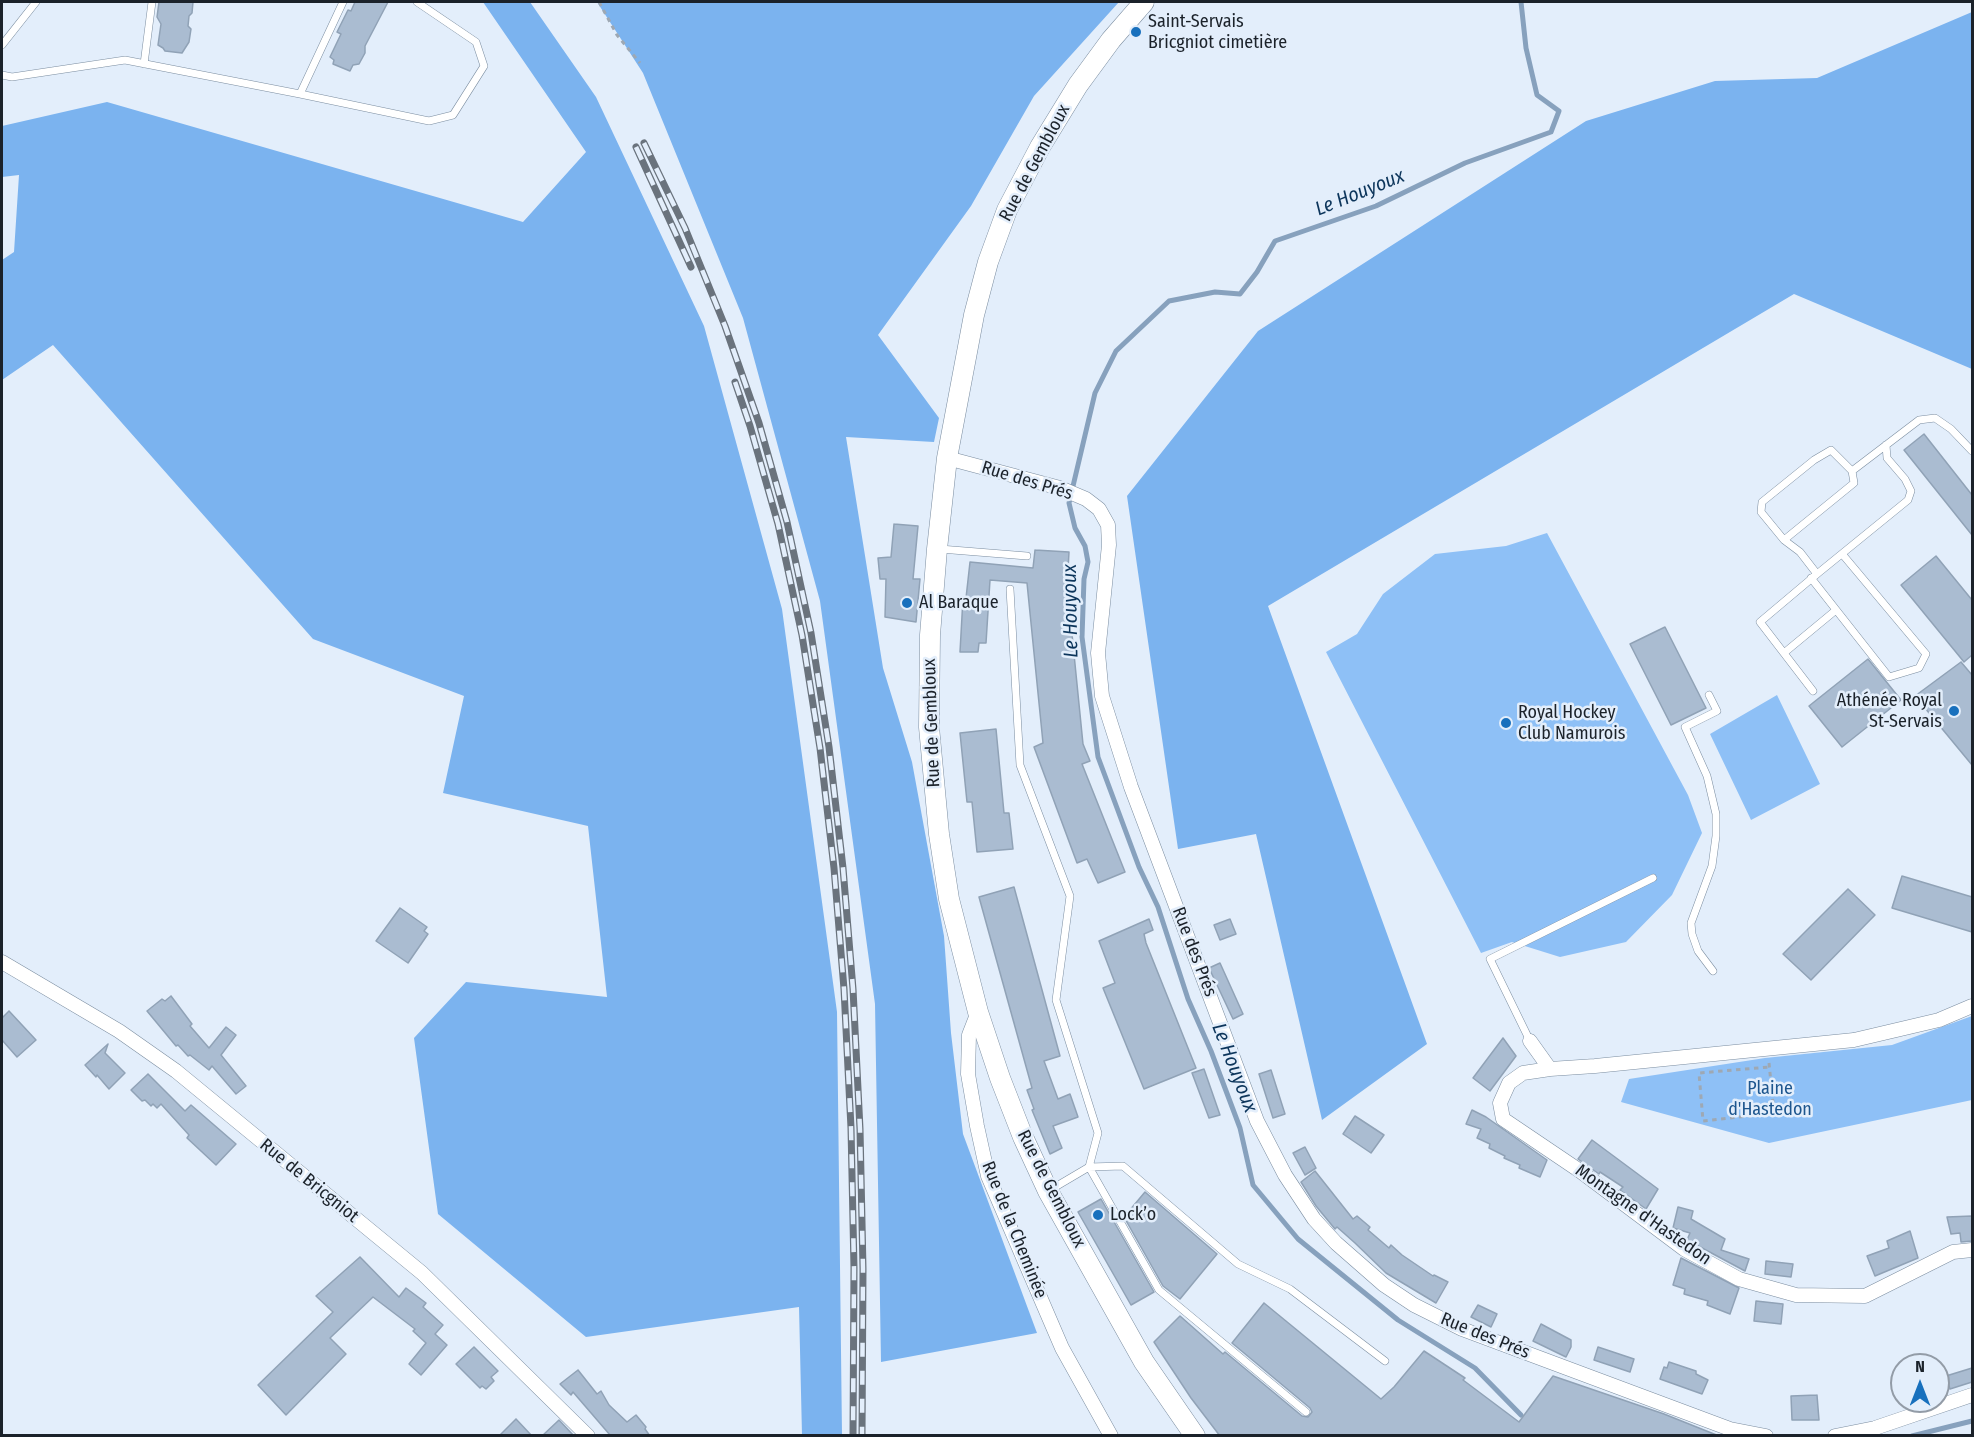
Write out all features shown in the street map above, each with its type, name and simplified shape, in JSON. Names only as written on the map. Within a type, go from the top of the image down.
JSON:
[{"type":"main road","name":"Rue de Gembloux","points":[[1144,2],[1111,40],[1078,85],[1040,147],[1007,210],[988,262],[974,315],[947,458],[937,549],[929,661],[929,727],[939,834],[949,898],[978,1012],[1004,1088],[1048,1191],[1143,1362],[1195,1436]]},
{"type":"street","name":"Rue des Prés","points":[[947,458],[1060,488],[1086,499],[1099,508],[1108,525],[1109,545],[1098,653],[1102,696],[1131,787],[1257,1121],[1285,1174],[1314,1219],[1336,1243],[1384,1285],[1414,1305],[1462,1329],[1730,1429],[1766,1436]]},
{"type":"street","name":"Rue de Bricgniot","points":[[2,962],[119,1031],[176,1071],[422,1273],[588,1436]]},
{"type":"street","name":"Montagne d'Hastedon","points":[[1972,1006],[1939,1020],[1854,1040],[1523,1073],[1509,1083],[1500,1103],[1503,1119],[1580,1171],[1684,1249],[1739,1279],[1796,1295],[1865,1296],[1953,1252],[1972,1250]]},
{"type":"street","name":"Rue de la Cheminée","points":[[978,1012],[969,1035],[968,1074],[988,1176],[1062,1348],[1111,1436]]},
{"type":"street","points":[[1530,1041],[1550,1069]]},
{"type":"street","points":[[1835,1436],[1875,1428],[1972,1395]]},
{"type":"lane","points":[[2,45],[36,2]]},
{"type":"lane","points":[[144,64],[152,2]]},
{"type":"lane","points":[[300,94],[341,2]]},
{"type":"lane","points":[[2,75],[12,77],[125,60],[429,121],[453,115],[484,66],[476,42],[417,2]]},
{"type":"lane","points":[[1852,471],[1919,420],[1935,418],[1952,429],[1972,451]]},
{"type":"lane","points":[[1813,691],[1760,622],[1908,500],[1911,491],[1905,479],[1887,458],[1886,445]]},
{"type":"lane","points":[[1784,540],[1854,483],[1852,471],[1831,450],[1814,460],[1762,502],[1761,512],[1784,540],[1800,552],[1836,610],[1888,677],[1919,668],[1926,654],[1843,555]]},
{"type":"lane","points":[[937,549],[1027,556]]},
{"type":"lane","points":[[1010,589],[1020,765],[1070,896],[1056,1000],[1098,1133],[1089,1167],[1159,1290],[1306,1412]]},
{"type":"lane","points":[[1784,653],[1836,610]]},
{"type":"lane","points":[[1709,695],[1717,711],[1685,727],[1707,776],[1716,814],[1712,866],[1691,923],[1698,951],[1713,971]]},
{"type":"lane","points":[[1530,1041],[1490,959],[1653,878]]},
{"type":"lane","points":[[1048,1191],[1089,1167],[1123,1166],[1238,1264],[1290,1289],[1385,1361]]},
{"type":"path","points":[[599,2],[617,35],[639,63]]},
{"type":"path","points":[[1767,1049],[1769,1067],[1774,1113],[1703,1121],[1699,1073],[1769,1067]]},
{"type":"green space","name":"Royal Hockey Club Namurois","points":[[1547,533],[1688,795],[1702,833],[1672,895],[1626,942],[1560,957],[1512,942],[1481,953],[1326,652],[1357,634],[1383,594],[1435,554],[1506,546]]},
{"type":"green space","points":[[1777,695],[1820,784],[1751,820],[1710,734]]},
{"type":"green space","name":"Plaine d'Hastedon","points":[[1972,1016],[1972,1100],[1769,1143],[1621,1102],[1629,1079],[1765,1058],[1892,1045]]},
{"type":"shaded area","points":[[483,2],[530,2],[596,97],[704,326],[782,609],[837,1012],[842,1435],[802,1435],[799,1307],[586,1337],[438,1214],[414,1038],[466,982],[607,997],[588,826],[443,793],[464,696],[313,639],[53,345],[2,380],[2,260],[14,252],[19,175],[2,177],[2,126],[107,102],[523,222],[586,152]]},
{"type":"shaded area","points":[[597,2],[1119,2],[1034,96],[971,206],[878,335],[939,418],[934,442],[846,437],[883,668],[912,762],[944,936],[951,1033],[963,1134],[1037,1333],[881,1362],[875,1004],[820,601],[743,318],[643,73]]},
{"type":"shaded area","points":[[1972,12],[1972,369],[1794,294],[1268,606],[1427,1044],[1322,1120],[1256,834],[1178,849],[1127,496],[1258,331],[1586,121],[1715,81],[1817,78]]},
{"type":"building","points":[[159,2],[193,2],[188,26],[191,29],[189,42],[182,53],[165,51],[158,45],[161,24],[157,17]]},
{"type":"building","points":[[355,2],[388,2],[365,46],[365,53],[359,64],[353,65],[350,71],[333,64],[334,60],[330,57],[341,34],[337,32],[348,10],[351,11]]},
{"type":"building","points":[[1924,434],[1972,495],[1972,535],[1904,450]]},
{"type":"building","points":[[894,524],[918,526],[913,579],[920,579],[916,622],[885,617],[886,579],[880,579],[878,558],[891,557]]},
{"type":"building","points":[[1035,550],[1069,552],[1068,570],[1065,570],[1083,744],[1090,761],[1082,764],[1125,872],[1098,883],[1087,859],[1077,863],[1034,747],[1043,743],[1027,583],[990,580],[986,643],[979,643],[978,652],[960,652],[963,598],[966,598],[970,562],[1033,568]]},
{"type":"building","points":[[1936,556],[1972,600],[1972,655],[1964,662],[1901,585]]},
{"type":"building","points":[[1665,627],[1706,708],[1671,725],[1630,644]]},
{"type":"building","points":[[1868,659],[1901,700],[1842,747],[1809,706]]},
{"type":"building","points":[[1961,662],[1972,675],[1972,765],[1915,696]]},
{"type":"building","points":[[996,729],[1004,813],[1009,813],[1013,849],[977,852],[972,802],[967,802],[960,733]]},
{"type":"building","points":[[1902,876],[1972,897],[1972,932],[1892,908]]},
{"type":"building","points":[[1014,887],[1060,1056],[1044,1061],[1058,1099],[1070,1094],[1078,1117],[1053,1126],[1062,1148],[1050,1154],[1032,1110],[1034,1109],[1027,1090],[1032,1088],[979,897]]},
{"type":"building","points":[[1848,889],[1875,915],[1811,980],[1783,954]]},
{"type":"building","points":[[400,908],[427,927],[424,931],[428,934],[408,963],[376,941]]},
{"type":"building","points":[[1149,919],[1153,930],[1144,934],[1146,943],[1196,1068],[1144,1089],[1103,988],[1115,983],[1099,941]]},
{"type":"building","points":[[1230,919],[1236,934],[1220,940],[1214,925]]},
{"type":"building","points":[[1220,963],[1243,1014],[1233,1019],[1209,968]]},
{"type":"building","points":[[171,996],[192,1024],[190,1026],[209,1048],[226,1027],[236,1035],[221,1055],[246,1086],[236,1094],[212,1066],[209,1070],[190,1055],[188,1056],[178,1045],[176,1046],[147,1011],[162,999],[165,1001]]},
{"type":"building","points":[[9,1011],[36,1040],[17,1057],[2,1040],[2,1018]]},
{"type":"building","points":[[1503,1038],[1516,1056],[1490,1091],[1473,1078]]},
{"type":"building","points":[[108,1044],[105,1053],[125,1073],[109,1089],[85,1065]]},
{"type":"building","points":[[1204,1069],[1220,1115],[1209,1118],[1192,1073]]},
{"type":"building","points":[[1271,1070],[1285,1114],[1273,1118],[1259,1074]]},
{"type":"building","points":[[148,1074],[185,1111],[191,1105],[236,1144],[216,1165],[187,1138],[189,1135],[161,1104],[157,1108],[153,1104],[151,1106],[131,1090]]},
{"type":"building","points":[[1472,1110],[1486,1117],[1547,1160],[1540,1177],[1519,1168],[1520,1165],[1504,1158],[1505,1156],[1489,1148],[1490,1144],[1477,1138],[1481,1129],[1466,1124]]},
{"type":"building","points":[[1355,1116],[1384,1135],[1371,1153],[1343,1134]]},
{"type":"building","points":[[1592,1140],[1658,1189],[1646,1209],[1620,1190],[1623,1187],[1578,1159]]},
{"type":"building","points":[[1305,1147],[1316,1168],[1305,1175],[1293,1153]]},
{"type":"building","points":[[1315,1171],[1353,1219],[1357,1216],[1370,1227],[1368,1230],[1389,1248],[1391,1245],[1433,1276],[1448,1282],[1436,1303],[1386,1273],[1337,1227],[1335,1229],[1316,1206],[1301,1182]]},
{"type":"building","points":[[1145,1192],[1217,1254],[1180,1299],[1163,1286],[1124,1217]]},
{"type":"building","points":[[1101,1199],[1154,1292],[1131,1305],[1078,1212]]},
{"type":"building","points":[[1678,1207],[1693,1211],[1691,1219],[1725,1239],[1721,1250],[1749,1259],[1745,1271],[1687,1240],[1690,1233],[1673,1228]]},
{"type":"building","points":[[1972,1216],[1972,1241],[1961,1242],[1960,1233],[1951,1234],[1947,1217]]},
{"type":"building","points":[[1910,1231],[1918,1258],[1875,1276],[1867,1256],[1889,1248],[1887,1241]]},
{"type":"building","points":[[360,1257],[399,1297],[406,1288],[426,1303],[423,1307],[443,1325],[435,1334],[447,1345],[421,1375],[409,1364],[426,1343],[413,1331],[415,1329],[373,1297],[330,1338],[346,1354],[286,1415],[258,1385],[333,1312],[316,1296]]},
{"type":"building","points":[[1681,1258],[1739,1288],[1730,1314],[1707,1305],[1708,1301],[1684,1294],[1685,1289],[1673,1285]]},
{"type":"building","points":[[1766,1261],[1793,1264],[1791,1277],[1765,1274]]},
{"type":"building","points":[[1756,1301],[1783,1304],[1781,1324],[1754,1321]]},
{"type":"building","points":[[1264,1303],[1381,1399],[1424,1351],[1465,1378],[1463,1380],[1519,1422],[1553,1376],[1664,1414],[1719,1436],[1220,1436],[1191,1398],[1154,1342],[1180,1316],[1223,1354],[1225,1352],[1302,1416],[1308,1417],[1312,1412],[1310,1408],[1232,1343]]},
{"type":"building","points":[[1478,1305],[1497,1314],[1491,1327],[1471,1317]]},
{"type":"building","points":[[1541,1324],[1571,1340],[1571,1347],[1566,1357],[1533,1341]]},
{"type":"building","points":[[474,1347],[498,1371],[491,1377],[494,1381],[486,1389],[482,1386],[480,1388],[456,1364]]},
{"type":"building","points":[[1598,1347],[1634,1359],[1630,1372],[1594,1360]]},
{"type":"building","points":[[1669,1362],[1696,1371],[1696,1374],[1708,1380],[1702,1394],[1660,1379],[1664,1367],[1667,1368]]},
{"type":"building","points":[[1972,1368],[1972,1382],[1950,1389],[1950,1375]]},
{"type":"building","points":[[578,1370],[597,1394],[601,1391],[609,1405],[627,1422],[636,1415],[650,1436],[609,1436],[573,1392],[571,1395],[560,1384]]},
{"type":"building","points":[[1817,1395],[1819,1420],[1792,1420],[1791,1396]]},
{"type":"building","points":[[516,1419],[532,1436],[499,1436]]},
{"type":"building","points":[[559,1420],[574,1436],[542,1436]]},
{"type":"waterway","name":"Le Houyoux","points":[[1521,2],[1526,48],[1537,95],[1559,111],[1551,132],[1465,163],[1376,206],[1275,241],[1257,272],[1240,294],[1215,292],[1169,301],[1116,351],[1095,393],[1069,503],[1075,528],[1085,546],[1088,562],[1084,579],[1082,637],[1098,757],[1139,867],[1158,907],[1188,999],[1211,1051],[1240,1128],[1253,1185],[1298,1239],[1398,1320],[1475,1368],[1521,1415]]},
{"type":"waterway","name":"Le Houyoux","points":[[1912,1436],[1972,1421]]},
{"type":"railway","points":[[644,143],[685,228],[725,326],[759,423],[787,522],[811,633],[829,747],[843,868],[853,989],[860,1129],[863,1269],[862,1436]]},
{"type":"railway","points":[[636,147],[691,267]]},
{"type":"railway","points":[[735,382],[778,524],[802,635],[820,748],[834,868],[844,989],[851,1128],[854,1268],[853,1436]]},
{"type":"place","name":"Saint-Servais Bricgniot cimetière","points":[[1136,32]]},
{"type":"place","name":"Al Baraque","points":[[907,603]]},
{"type":"place","name":"Athénée Royal St-Servais","points":[[1954,711]]},
{"type":"place","name":"Royal Hockey Club Namurois","points":[[1506,723]]},
{"type":"place","name":"Lock’o","points":[[1098,1215]]}]
